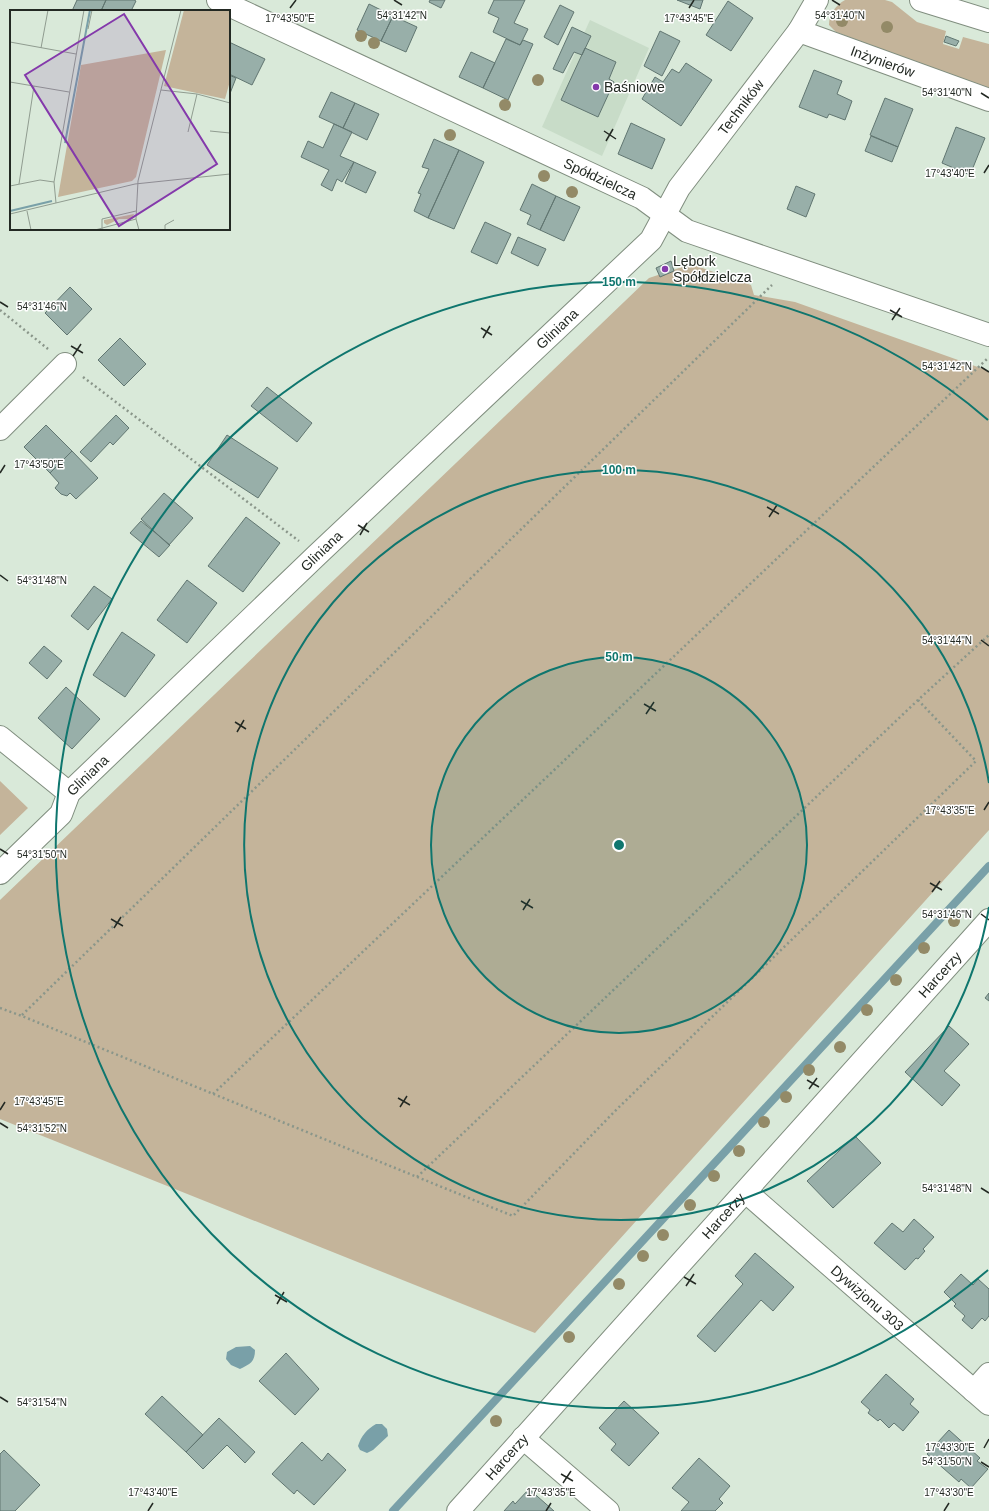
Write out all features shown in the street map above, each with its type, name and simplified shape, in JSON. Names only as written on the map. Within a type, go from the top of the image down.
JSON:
[{"type":"street","name":"Spółdzielcza","points":[[218,0],[642,198],[687,231],[989,335]]},
{"type":"street","name":"Techników","points":[[664,215],[679,188],[799,31],[817,0]]},
{"type":"street","points":[[921,0],[989,21]]},
{"type":"street","name":"Inżynierów","points":[[799,31],[989,100]]},
{"type":"street","name":"Gliniana","points":[[0,873],[61,814],[69,793],[317,554],[651,240],[664,215]]},
{"type":"street","points":[[0,429],[65,364]]},
{"type":"street","points":[[0,737],[69,793]]},
{"type":"street","name":"Harcerzy","points":[[458,1511],[989,920]]},
{"type":"street","name":"Dywizjonu 303","points":[[746,1192],[982,1397]]},
{"type":"street","points":[[982,1397],[989,1374]]},
{"type":"street","points":[[524,1438],[608,1511]]},
{"type":"path","points":[[22,1016],[791,267]]},
{"type":"path","points":[[0,310],[65,364],[317,554]]},
{"type":"path","points":[[213,1094],[989,357]]},
{"type":"path","points":[[416,1177],[989,634]]},
{"type":"path","points":[[0,1008],[513,1216],[617,1109],[976,762],[918,700]]},
{"type":"shaded area","points":[[845,0],[885,0],[892,2],[917,22],[946,31],[943,44],[959,49],[963,37],[989,44],[989,90],[836,32],[829,25],[830,17],[836,7]]},
{"type":"shaded area","name":"Baśniowe","points":[[590,20],[649,48],[602,156],[542,127]]},
{"type":"shaded area","points":[[691,264],[751,285],[754,295],[795,302],[989,371],[989,830],[535,1333],[0,1119],[0,900],[649,278]]},
{"type":"shaded area","points":[[0,781],[28,808],[0,835]]},
{"type":"water","points":[[250,1346],[255,1350],[255,1354],[253,1360],[247,1366],[240,1369],[231,1365],[226,1359],[227,1352],[236,1347]]},
{"type":"water","points":[[376,1424],[382,1424],[387,1429],[388,1436],[373,1450],[367,1453],[360,1450],[358,1446],[359,1442],[367,1431]]},
{"type":"building","points":[[77,0],[106,0],[101,10],[72,10]]},
{"type":"building","points":[[106,0],[136,1],[132,10],[101,10]]},
{"type":"building","points":[[430,0],[445,0],[441,8],[429,2]]},
{"type":"building","points":[[494,0],[525,0],[514,23],[528,29],[520,45],[493,32],[499,18],[488,13]]},
{"type":"building","points":[[677,0],[703,0],[700,9]]},
{"type":"building","points":[[728,1],[753,18],[731,51],[706,35]]},
{"type":"building","points":[[369,4],[393,16],[381,41],[357,30]]},
{"type":"building","points":[[560,5],[574,12],[558,45],[544,37]]},
{"type":"building","points":[[393,16],[417,27],[406,52],[381,41]]},
{"type":"building","points":[[572,27],[591,36],[582,55],[574,52],[563,73],[553,69]]},
{"type":"building","points":[[660,31],[680,41],[662,76],[644,66]]},
{"type":"building","points":[[946,36],[959,41],[956,46],[944,42]]},
{"type":"building","points":[[506,39],[520,45],[523,40],[533,44],[508,100],[483,88]]},
{"type":"building","points":[[230,42],[265,59],[252,85],[230,74]]},
{"type":"building","points":[[585,48],[616,62],[609,79],[614,82],[598,117],[561,100]]},
{"type":"building","points":[[471,52],[495,63],[483,88],[459,77]]},
{"type":"building","points":[[686,63],[712,80],[681,126],[642,99],[655,77],[663,82],[672,69],[679,73]]},
{"type":"building","points":[[814,70],[842,81],[837,94],[852,101],[845,120],[829,114],[827,118],[799,107]]},
{"type":"building","points":[[230,75],[236,78],[230,93]]},
{"type":"building","points":[[331,92],[355,103],[343,128],[319,117]]},
{"type":"building","points":[[885,98],[913,109],[898,147],[870,135]]},
{"type":"building","points":[[355,103],[379,114],[367,140],[343,128]]},
{"type":"building","points":[[631,123],[665,139],[652,169],[618,154]]},
{"type":"building","points":[[334,124],[352,132],[340,156],[354,162],[342,182],[337,179],[332,191],[321,185],[329,170],[301,157],[308,141],[323,148]]},
{"type":"building","points":[[956,127],[985,138],[970,175],[942,163]]},
{"type":"building","points":[[871,136],[898,147],[892,162],[865,151]]},
{"type":"building","points":[[434,139],[459,150],[428,218],[414,211],[421,194],[418,193],[429,169],[422,167]]},
{"type":"building","points":[[459,150],[484,162],[454,229],[428,218]]},
{"type":"building","points":[[354,162],[376,172],[366,193],[345,183]]},
{"type":"building","points":[[532,184],[556,196],[540,230],[527,224],[531,215],[520,210]]},
{"type":"building","points":[[796,186],[815,194],[806,217],[787,209]]},
{"type":"building","points":[[556,196],[580,207],[564,241],[540,230]]},
{"type":"building","points":[[485,222],[511,234],[497,264],[471,252]]},
{"type":"building","points":[[518,237],[546,249],[538,266],[511,253]]},
{"type":"building","name":"Lębork Spółdzielcza","points":[[671,261],[674,271],[660,277],[656,268]]},
{"type":"building","points":[[70,287],[92,309],[67,335],[45,313]]},
{"type":"building","points":[[120,338],[146,364],[124,386],[98,360]]},
{"type":"building","points":[[267,387],[312,423],[297,442],[251,406]]},
{"type":"building","points":[[116,415],[129,428],[113,445],[110,442],[91,462],[80,452]]},
{"type":"building","points":[[46,425],[72,451],[50,473],[24,447]]},
{"type":"building","points":[[227,435],[278,468],[258,498],[207,465]]},
{"type":"building","points":[[72,451],[98,478],[76,499],[70,493],[67,496],[61,494],[55,488],[59,483],[50,473]]},
{"type":"building","points":[[164,493],[193,518],[169,545],[141,519]]},
{"type":"building","points":[[246,517],[280,543],[243,592],[208,566]]},
{"type":"building","points":[[141,521],[170,545],[159,557],[130,533]]},
{"type":"building","points":[[187,580],[217,603],[187,643],[157,620]]},
{"type":"building","points":[[94,586],[112,599],[88,630],[71,616]]},
{"type":"building","points":[[122,632],[155,655],[125,697],[93,675]]},
{"type":"building","points":[[44,646],[62,661],[47,679],[29,663]]},
{"type":"building","points":[[66,687],[100,719],[72,749],[38,718]]},
{"type":"building","points":[[989,993],[989,1001],[985,998]]},
{"type":"building","points":[[949,1026],[969,1044],[944,1071],[960,1085],[942,1106],[905,1072]]},
{"type":"building","points":[[855,1136],[881,1163],[833,1208],[807,1181]]},
{"type":"building","points":[[914,1219],[934,1237],[923,1249],[925,1251],[918,1259],[916,1258],[905,1270],[874,1243],[892,1223],[903,1232]]},
{"type":"building","points":[[755,1253],[794,1287],[773,1311],[761,1300],[715,1352],[697,1336],[743,1284],[735,1276]]},
{"type":"building","points":[[961,1274],[973,1285],[978,1279],[989,1289],[989,1316],[985,1321],[982,1318],[972,1329],[962,1320],[965,1316],[954,1306],[956,1304],[944,1292]]},
{"type":"building","points":[[286,1353],[319,1389],[295,1415],[259,1381]]},
{"type":"building","points":[[886,1374],[914,1399],[910,1404],[919,1412],[903,1431],[894,1423],[889,1428],[880,1419],[878,1421],[868,1413],[870,1410],[861,1402]]},
{"type":"building","points":[[162,1396],[203,1435],[186,1452],[145,1414]]},
{"type":"building","points":[[624,1401],[659,1433],[629,1466],[611,1450],[616,1444],[599,1428]]},
{"type":"building","points":[[219,1418],[255,1452],[245,1463],[227,1445],[203,1469],[186,1452]]},
{"type":"building","points":[[949,1430],[980,1458],[977,1461],[988,1469],[971,1488],[961,1479],[959,1482],[927,1454]]},
{"type":"building","points":[[302,1442],[322,1461],[328,1453],[346,1470],[314,1505],[297,1490],[294,1494],[272,1474]]},
{"type":"building","points":[[4,1450],[40,1485],[15,1511],[0,1511],[0,1454]]},
{"type":"building","points":[[699,1458],[730,1486],[719,1499],[723,1503],[715,1511],[681,1511],[689,1502],[672,1488]]},
{"type":"building","points":[[529,1489],[554,1511],[504,1511],[513,1501],[515,1504]]},
{"type":"waterway","points":[[393,1511],[989,866]]},
{"type":"place","name":"Baśniowe","points":[[596,87]]},
{"type":"place","name":"Lębork Spółdzielcza","points":[[665,269]]}]
